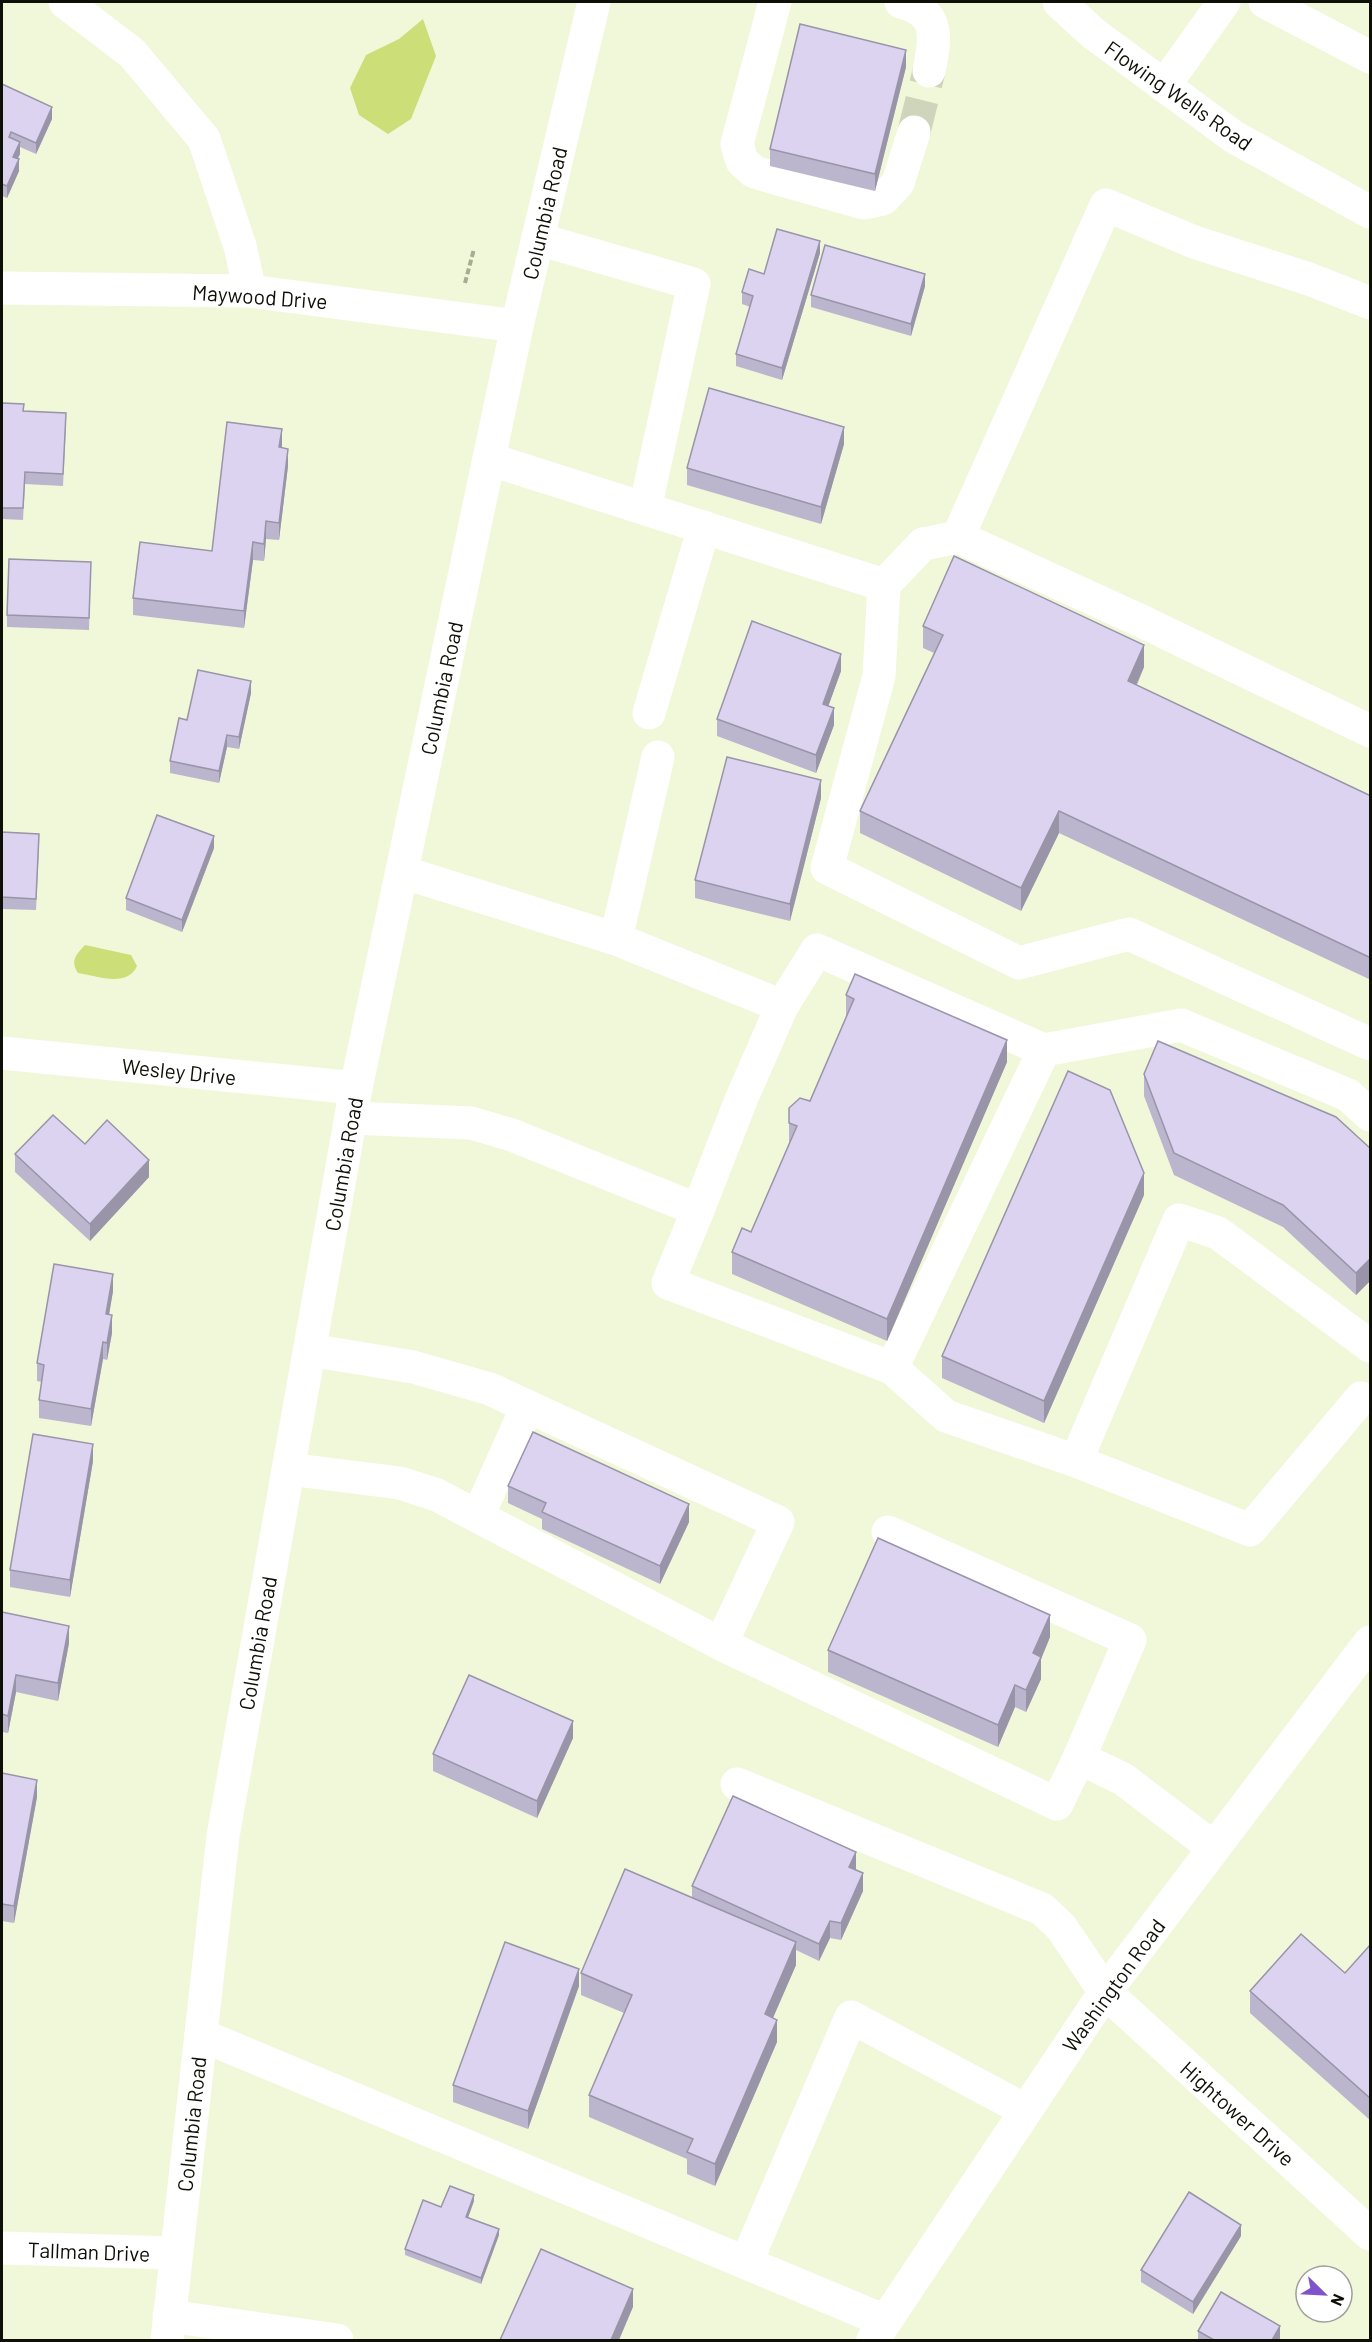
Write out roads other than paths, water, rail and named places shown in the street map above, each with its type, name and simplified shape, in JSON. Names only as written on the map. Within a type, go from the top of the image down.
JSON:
[{"type":"main road","points":[[65,2],[132,53],[204,139],[240,246],[250,291]]},
{"type":"main road","name":"Columbia Road","points":[[168,2328],[223,1836],[354,1103],[489,459],[594,2]]},
{"type":"main road","points":[[775,2],[737,144],[742,161],[754,172],[863,203],[883,199],[898,183],[914,132]]},
{"type":"main road","name":"Flowing Wells Road","points":[[1059,2],[1094,34],[1233,137],[1371,212]]},
{"type":"main road","points":[[1164,86],[1224,2]]},
{"type":"main road","points":[[1265,2],[1371,57]]},
{"type":"main road","points":[[910,4],[933,26],[934,44],[929,71]]},
{"type":"main road","points":[[958,537],[1106,205],[1194,242],[1309,279],[1371,303]]},
{"type":"main road","points":[[538,239],[694,284],[645,509]]},
{"type":"main road","name":"Maywood Drive","points":[[2,288],[250,291],[518,326]]},
{"type":"main road","points":[[489,459],[884,585]]},
{"type":"main road","points":[[649,713],[704,527]]},
{"type":"main road","points":[[1371,731],[1139,620],[958,537],[923,544],[884,585],[879,676],[827,868],[1019,963],[1129,934],[1371,1044]]},
{"type":"main road","points":[[616,939],[658,757]]},
{"type":"main road","points":[[402,872],[616,939],[782,1006]]},
{"type":"main road","points":[[1367,1396],[1250,1530],[1076,1461],[946,1416],[892,1368],[668,1283],[741,1100],[782,1006],[817,950],[1044,1050],[1181,1025],[1348,1095],[1371,1115]]},
{"type":"main road","points":[[892,1368],[1044,1050]]},
{"type":"main road","name":"Wesley Drive","points":[[2,1053],[354,1103],[471,1123],[512,1135],[698,1210]]},
{"type":"main road","points":[[1076,1461],[1179,1220],[1218,1233],[1371,1346]]},
{"type":"main road","points":[[310,1350],[413,1367],[490,1389],[778,1522],[722,1644]]},
{"type":"main road","points":[[478,1516],[527,1407]]},
{"type":"main road","points":[[288,1469],[400,1483],[437,1495],[722,1644],[1057,1804],[1130,1640],[888,1532]]},
{"type":"main road","name":"Washington Road","points":[[879,2331],[1104,1992],[1371,1642]]},
{"type":"main road","points":[[1079,1758],[1123,1779],[1214,1848]]},
{"type":"main road","name":"Hightower Drive","points":[[737,1784],[1041,1909],[1061,1927],[1104,1992],[1371,2234]]},
{"type":"main road","points":[[746,2263],[851,2017],[1025,2110]]},
{"type":"main road","points":[[201,2035],[746,2263],[879,2331]]},
{"type":"main road","name":"Tallman Drive","points":[[2,2248],[176,2253]]},
{"type":"main road","points":[[168,2328],[337,2340]]},
{"type":"tunnel","points":[[914,132],[929,71]]}]
